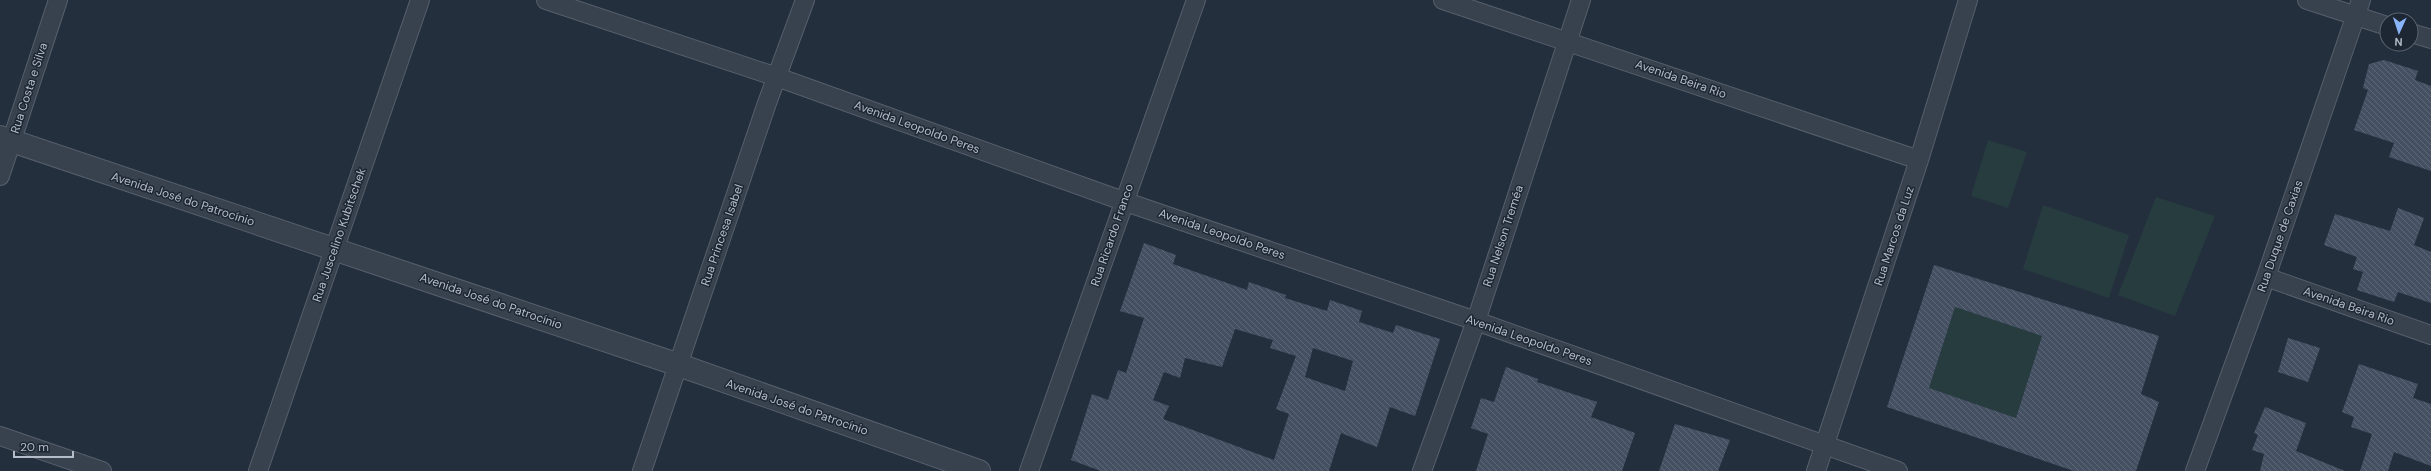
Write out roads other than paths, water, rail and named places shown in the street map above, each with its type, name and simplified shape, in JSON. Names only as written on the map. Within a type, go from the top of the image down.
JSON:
[{"type":"street","name":"Rua Costa e Silva","points":[[0,176],[6,139],[58,0]]},
{"type":"street","name":"Rua Juscelino Kubitschek","points":[[258,471],[420,0]]},
{"type":"street","name":"Avenida Leopoldo Peres","points":[[546,0],[777,77],[1123,201],[1476,321],[1898,471]]},
{"type":"street","name":"Rua Princesa Isabel","points":[[642,471],[777,77],[805,0]]},
{"type":"street","name":"Rua Ricardo Franco","points":[[1030,471],[1123,201],[1196,0]]},
{"type":"street","name":"Avenida Beira Rio","points":[[1443,0],[1567,40],[1920,160]]},
{"type":"street","name":"Rua Nelson Treméa","points":[[1422,471],[1476,321],[1581,0]]},
{"type":"street","name":"Rua Marcos da Luz","points":[[1816,471],[1920,160],[1968,0]]},
{"type":"street","points":[[2307,0],[2379,24]]},
{"type":"street","name":"Rua Duque de Caxias","points":[[2195,471],[2266,277],[2361,0]]},
{"type":"street","points":[[2419,35],[2431,39]]},
{"type":"street","name":"Avenida José do Patrocínio","points":[[6,139],[335,248],[679,365],[979,471]]},
{"type":"street","name":"Avenida Beira Rio","points":[[2266,277],[2431,335]]},
{"type":"street","points":[[0,436],[102,471]]}]
